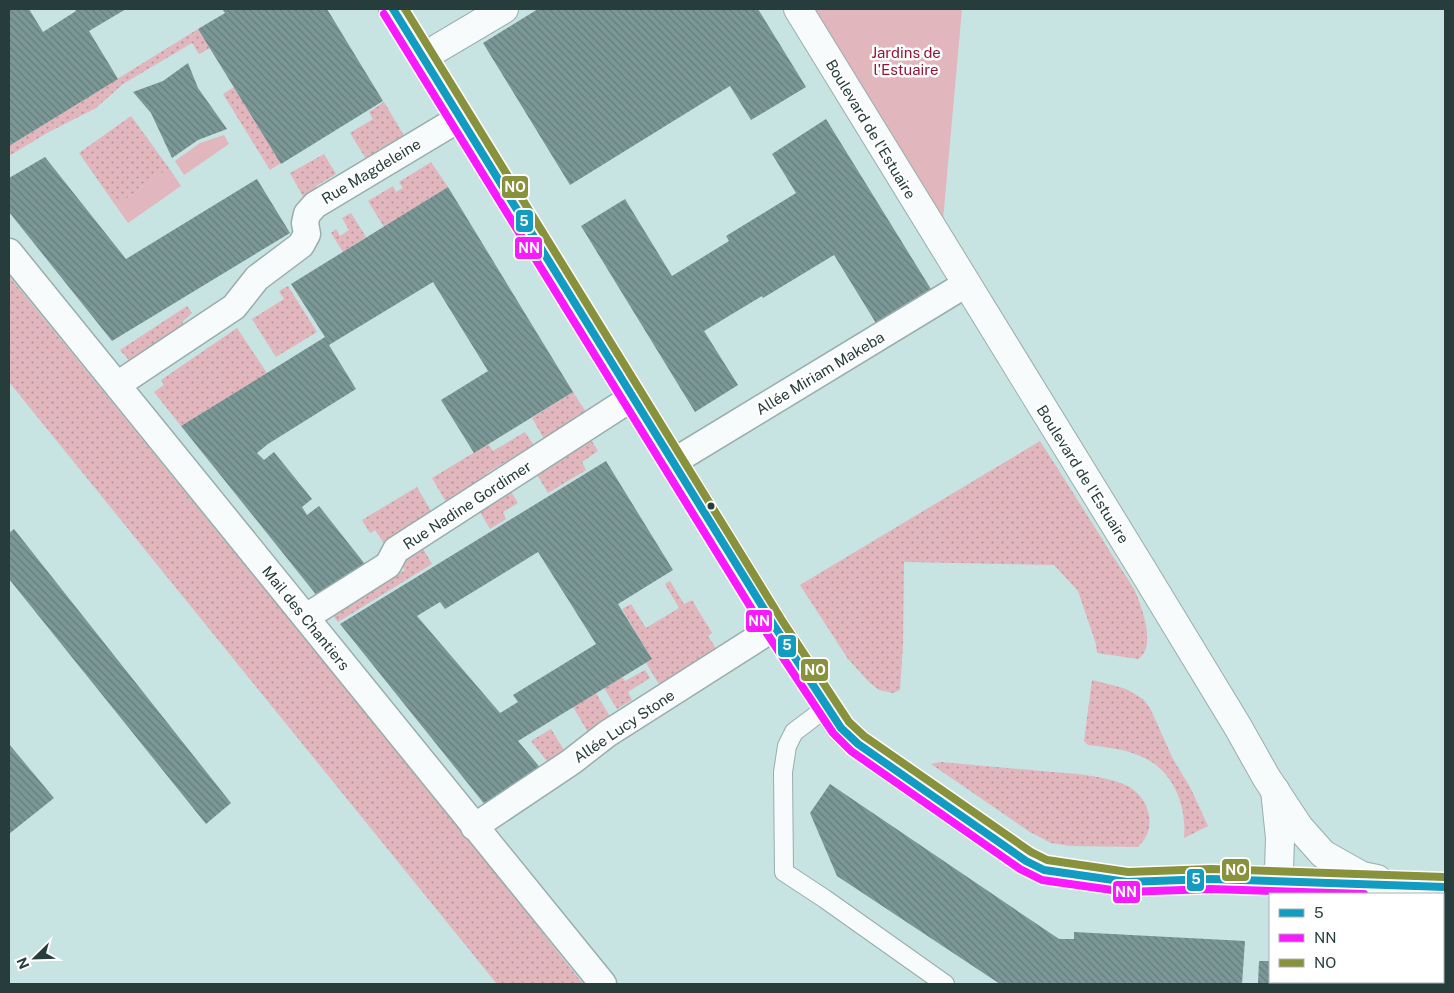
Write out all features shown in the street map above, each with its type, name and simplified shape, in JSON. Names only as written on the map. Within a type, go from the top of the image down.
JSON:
[{"type":"main road","points":[[393,9],[775,627],[841,728],[858,744],[1026,861],[1044,870],[1127,882],[1211,879],[1445,887]]},
{"type":"main road","points":[[422,57],[504,9]]},
{"type":"main road","name":"Boulevard de l'Estuaire","points":[[798,9],[1299,827],[1324,854],[1362,876],[1412,886]]},
{"type":"main road","points":[[1269,881],[1279,870],[1280,838],[1275,790]]},
{"type":"street","name":"Rue Magdeleine","points":[[117,385],[234,307],[257,278],[301,245],[307,234],[305,222],[307,214],[315,205],[460,118]]},
{"type":"street","name":"Mail des Chantiers","points":[[9,252],[603,984]]},
{"type":"street","name":"Allée Miriam Makeba","points":[[673,462],[966,284]]},
{"type":"street","name":"Rue Nadine Gordimer","points":[[306,617],[388,565],[396,550],[633,397]]},
{"type":"street","name":"Allée Lucy Stone","points":[[474,826],[571,762],[607,734],[775,627]]},
{"type":"lane","points":[[827,707],[794,732],[787,746],[783,772],[784,872],[945,984]]},
{"type":"green space","name":"Jardins de l'Estuaire","points":[[811,9],[962,9],[943,220]]},
{"type":"green space","points":[[198,29],[210,48],[199,54],[192,43],[123,84],[96,108],[47,133],[9,156],[9,146]]},
{"type":"green space","points":[[234,87],[281,163],[270,170],[223,94]]},
{"type":"green space","points":[[384,102],[406,139],[368,162],[350,133],[373,119],[369,112]]},
{"type":"green space","points":[[131,116],[169,168],[116,206],[79,153]]},
{"type":"green space","points":[[224,135],[229,144],[184,175],[175,161],[200,143]]},
{"type":"green space","points":[[324,154],[336,174],[316,186],[319,192],[305,200],[290,173]]},
{"type":"green space","points":[[431,162],[448,187],[384,227],[368,201],[393,186],[396,192],[403,188],[399,182]]},
{"type":"green space","points":[[169,168],[181,186],[128,223],[116,206]]},
{"type":"green space","points":[[351,213],[366,237],[343,252],[331,233],[336,229],[340,236],[349,230],[342,218]]},
{"type":"green space","points":[[9,276],[493,870],[583,984],[497,984],[9,382]]},
{"type":"green space","points":[[288,286],[317,332],[276,357],[252,319],[284,299],[279,291]]},
{"type":"green space","points":[[187,306],[192,313],[182,322],[187,329],[134,366],[120,350]]},
{"type":"green space","points":[[237,328],[267,373],[181,426],[154,392],[164,385],[161,380]]},
{"type":"green space","points":[[573,392],[586,412],[547,444],[532,418]]},
{"type":"green space","points":[[525,432],[538,452],[526,459],[521,453],[487,473],[491,481],[449,507],[432,478],[488,444],[493,451]]},
{"type":"green space","points":[[588,435],[598,451],[582,462],[586,470],[548,493],[536,473]]},
{"type":"green space","points":[[1040,441],[1135,591],[1146,627],[1147,646],[1144,654],[1138,659],[1097,653],[1096,644],[1078,591],[1054,565],[904,562],[903,645],[900,690],[893,693],[879,690],[848,659],[800,585]]},
{"type":"green space","points":[[417,487],[435,518],[387,548],[375,530],[370,533],[362,520]]},
{"type":"green space","points":[[510,490],[518,503],[503,512],[506,519],[490,529],[479,510]]},
{"type":"green space","points":[[421,545],[432,564],[338,622],[329,611],[384,579],[386,582],[405,570],[398,559]]},
{"type":"green space","points":[[670,581],[684,604],[692,600],[712,633],[708,636],[719,653],[667,684],[665,681],[659,684],[646,663],[652,659],[622,609],[631,604],[646,628],[679,608],[665,584]]},
{"type":"green space","points":[[645,670],[650,678],[628,692],[632,700],[617,709],[604,688],[622,677],[625,681]]},
{"type":"green space","points":[[1092,680],[1126,689],[1143,699],[1150,708],[1173,759],[1190,787],[1208,826],[1184,838],[1183,813],[1180,801],[1176,790],[1161,770],[1140,756],[1115,749],[1088,745],[1084,741]]},
{"type":"green space","points":[[596,693],[612,720],[589,734],[573,707]]},
{"type":"green space","points":[[551,729],[567,755],[553,769],[531,741]]},
{"type":"green space","points":[[941,762],[1075,774],[1112,780],[1131,788],[1141,797],[1148,812],[1148,833],[1138,847],[1071,846],[1051,843],[1030,832],[931,764]]},
{"type":"building","points":[[9,9],[29,9],[43,32],[76,11],[74,9],[126,9],[89,31],[118,79],[9,146]]},
{"type":"building","points":[[222,9],[327,9],[383,101],[281,164],[198,29],[225,13]]},
{"type":"building","points":[[538,9],[758,9],[806,87],[751,120],[730,86],[570,185],[483,43]]},
{"type":"building","points":[[188,63],[198,88],[227,129],[198,140],[172,158],[151,113],[133,92],[163,81]]},
{"type":"building","points":[[826,119],[934,294],[879,328],[834,255],[704,331],[738,385],[695,412],[581,226],[625,199],[672,276],[729,241],[726,236],[796,193],[772,154]]},
{"type":"building","points":[[45,157],[126,259],[257,179],[290,233],[112,341],[9,212],[9,178]]},
{"type":"building","points":[[448,187],[573,392],[474,453],[441,400],[488,371],[433,282],[329,345],[356,389],[268,444],[257,453],[264,460],[274,452],[312,499],[302,507],[307,515],[319,506],[368,568],[318,597],[181,426],[325,337],[291,284]]},
{"type":"building","points":[[606,461],[673,570],[618,604],[652,659],[518,741],[543,771],[486,806],[340,624]],"holes":[[[538,552],[596,644],[513,695],[518,702],[500,713],[417,616],[440,602],[445,609]]]},
{"type":"building","points":[[14,529],[231,803],[206,824],[9,579],[9,533]]},
{"type":"building","points":[[9,744],[54,798],[9,834]]},
{"type":"building","points":[[830,784],[1059,939],[1074,939],[1074,932],[1245,941],[1242,984],[1000,984],[837,876],[810,813]]},
{"type":"building","points":[[1259,961],[1269,961],[1269,983],[1444,983],[1445,969],[1445,984],[1258,984]]},
{"type":"transit line","name":"5","points":[[393,9],[775,627],[841,728],[858,744],[1026,861],[1044,870],[1127,882],[1211,879],[1445,887]]},
{"type":"transit line","name":"NO","points":[[405,9],[783,622],[849,722],[864,736],[1031,852],[1047,860],[1128,872],[1211,869],[1445,877]]},
{"type":"transit line","name":"NN","points":[[384,14],[766,632],[833,733],[851,751],[1020,869],[1042,880],[1126,892],[1211,889],[1333,893]]}]
